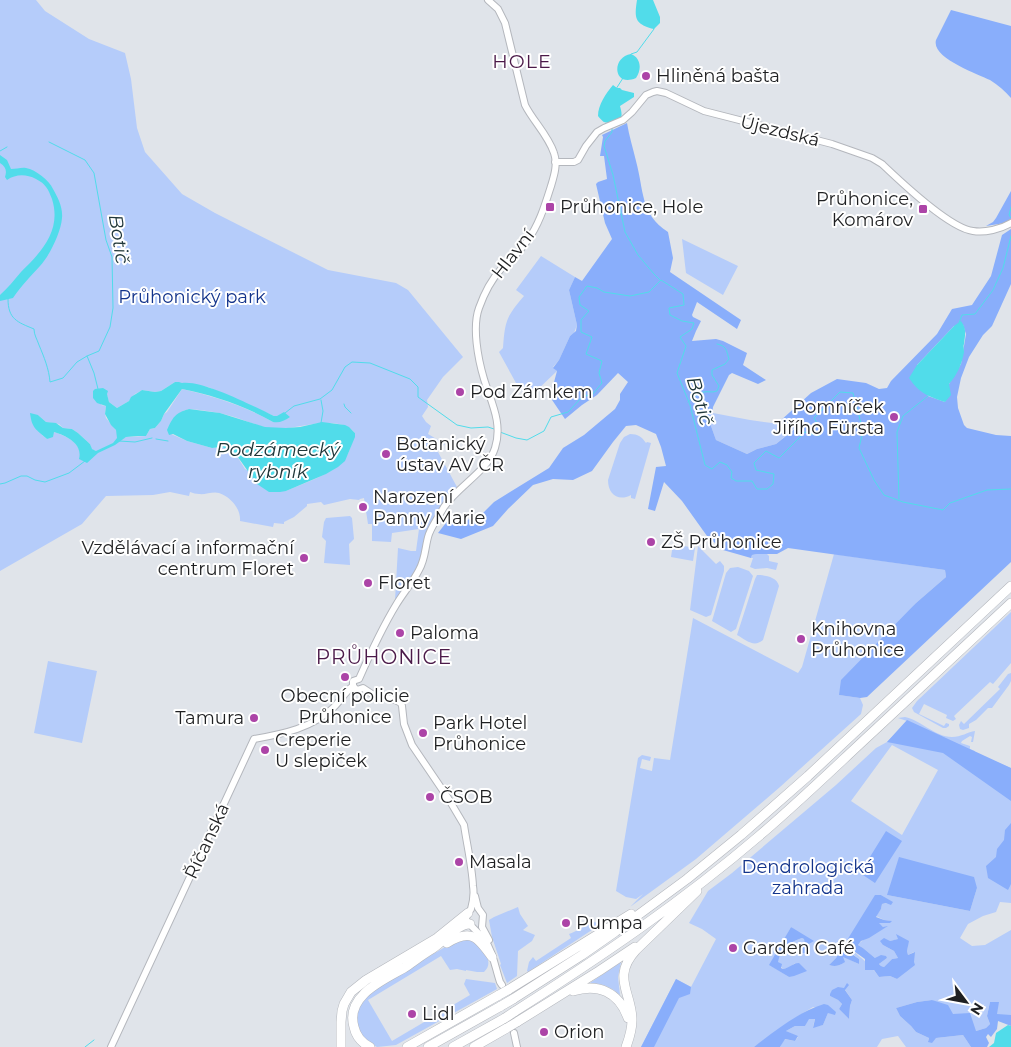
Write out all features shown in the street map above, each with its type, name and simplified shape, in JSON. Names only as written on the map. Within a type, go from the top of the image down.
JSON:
[{"type":"highway","points":[[428,1047],[501,1006],[582,955],[654,904],[713,858],[777,804],[1011,586]]},
{"type":"highway","points":[[453,1047],[505,1018],[634,933],[725,864],[815,787],[1011,603]]},
{"type":"highway","points":[[627,1042],[632,1020],[624,986],[626,965],[633,953],[725,864]]},
{"type":"highway","points":[[407,1047],[498,996],[627,916],[654,904]]},
{"type":"highway","points":[[341,1047],[342,1012],[351,992],[366,980],[437,938],[468,912]]},
{"type":"highway","points":[[474,1047],[510,1031],[516,1022],[625,954],[668,920]]},
{"type":"highway","points":[[370,1047],[354,1029],[353,1018],[356,1003],[363,994],[437,946],[462,925],[471,925]]},
{"type":"highway","points":[[412,962],[465,935],[478,939],[492,957]]},
{"type":"highway","points":[[546,1004],[580,989],[591,988],[604,991],[617,999],[624,1009],[629,1022],[627,1042]]},
{"type":"highway","points":[[401,1047],[418,1041]]},
{"type":"street","name":"Hlavní","points":[[359,679],[396,605],[422,565],[429,536],[438,516],[457,491],[486,464],[494,453],[498,438],[498,425],[496,412],[479,361],[476,332],[477,314],[492,281],[499,271],[518,253],[539,221],[554,176],[554,154],[548,140],[530,116],[525,105],[503,16],[488,0]]},
{"type":"street","name":"Újezdská","points":[[555,162],[574,162],[578,160],[597,132],[623,120],[646,95],[653,91],[659,91],[716,115],[832,144],[872,158],[882,164],[954,224],[972,231],[981,232],[1005,227],[1011,223]]},
{"type":"street","points":[[359,679],[363,682],[363,688],[357,690],[353,686],[354,681],[359,679]]},
{"type":"street","name":"Říčanská","points":[[111,1047],[254,739],[282,734],[316,721],[335,706],[346,691],[353,686]]},
{"type":"street","points":[[363,688],[372,694],[401,703],[404,724],[412,745],[463,823],[473,887],[477,905],[483,917],[482,927],[495,953],[502,986],[490,949],[484,938],[466,919],[472,903],[473,887]]},
{"type":"street","points":[[468,912],[476,909],[480,912]]},
{"type":"street","points":[[471,925],[478,925],[482,921]]},
{"type":"street","points":[[510,1031],[517,1047]]},
{"type":"green space","name":"Průhonický park","points":[[0,0],[36,0],[45,11],[89,39],[125,53],[131,79],[137,128],[145,152],[182,194],[215,213],[328,270],[396,283],[408,290],[463,357],[443,377],[427,400],[428,407],[422,416],[431,426],[428,434],[445,444],[438,452],[457,487],[434,518],[426,533],[423,553],[416,571],[395,600],[398,548],[416,551],[419,529],[392,533],[391,542],[372,541],[372,524],[368,524],[364,498],[324,505],[321,502],[307,504],[294,517],[284,522],[284,524],[274,523],[273,527],[240,521],[239,512],[234,504],[227,497],[217,493],[196,494],[190,492],[189,496],[170,492],[153,495],[106,496],[82,524],[0,571]],"holes":[[[175,382],[208,387],[277,416],[273,422],[229,402],[182,389],[161,421],[155,428],[150,429],[146,436],[126,437],[120,440],[116,430],[106,418],[106,406],[101,405],[107,395],[109,402],[117,408],[142,390],[161,391]],[[189,409],[216,412],[274,429],[330,423],[339,424],[348,427],[355,433],[343,462],[324,475],[286,491],[245,469],[235,453],[222,447],[212,448],[187,441],[171,434],[183,411]],[[38,415],[46,422],[72,429],[90,444],[91,449],[96,451],[85,461],[80,459],[77,445],[69,438],[54,432],[47,439],[42,435]]]},
{"type":"green space","points":[[682,239],[738,266],[723,295],[686,273]]},
{"type":"green space","points":[[541,256],[575,277],[569,290],[577,325],[559,360],[553,367],[557,371],[533,394],[523,392],[499,352],[503,348],[508,320],[513,309],[524,296],[516,290]]},
{"type":"green space","points":[[713,413],[797,426],[776,444],[747,454],[716,440],[711,426]]},
{"type":"green space","points":[[630,434],[640,436],[646,443],[651,443],[635,499],[631,498],[631,495],[622,498],[618,497],[612,493],[608,485],[620,443],[624,437]]},
{"type":"green space","points":[[350,516],[352,518],[354,539],[349,544],[350,565],[324,563],[326,541],[322,537],[326,518]]},
{"type":"green space","points":[[673,544],[695,548],[693,561],[671,557]]},
{"type":"green space","points":[[698,546],[716,564],[720,561],[724,566],[711,615],[706,617],[690,610]]},
{"type":"green space","points":[[767,554],[769,561],[778,563],[776,570],[750,567],[752,555]]},
{"type":"green space","points":[[834,554],[945,570],[946,577],[916,603],[839,695],[860,698],[863,705],[861,714],[696,859],[630,907],[643,894],[636,899],[626,897],[616,891],[638,758],[642,755],[651,757],[650,761],[642,759],[640,768],[652,771],[654,758],[670,760],[693,618],[798,673],[802,667]]},
{"type":"green space","points":[[738,567],[749,571],[753,576],[736,629],[731,632],[712,621],[726,573],[730,568]]},
{"type":"green space","points":[[757,575],[767,576],[776,580],[779,586],[763,640],[753,643],[737,635]]},
{"type":"green space","points":[[1011,612],[1011,663],[993,684],[990,682],[954,716],[956,719],[953,721],[946,718],[947,715],[924,704],[919,714],[944,726],[946,723],[949,724],[946,728],[914,712],[912,708],[917,701]]},
{"type":"green space","points":[[48,661],[97,671],[82,743],[34,733]]},
{"type":"green space","points":[[1011,673],[1009,685],[992,708],[988,708],[969,724],[969,728],[960,729],[961,721],[964,724],[1000,689],[998,687],[1008,674]]},
{"type":"green space","name":"Dendrologická zahrada","points":[[905,717],[917,721],[946,736],[955,737],[975,731],[973,742],[971,742],[972,737],[970,736],[961,743],[970,746],[970,749],[975,751],[975,753],[1011,768],[1011,903],[1000,902],[996,912],[968,924],[960,938],[972,946],[985,945],[1011,930],[1011,1015],[997,1015],[990,1002],[987,1016],[990,1024],[986,1028],[976,1031],[932,1000],[896,1008],[900,1016],[916,1032],[929,1038],[928,1041],[936,1038],[963,1035],[971,1047],[906,1047],[898,1036],[882,1039],[877,1047],[780,1047],[784,1039],[795,1041],[798,1037],[786,1031],[795,1026],[805,1026],[808,1019],[815,1018],[813,1027],[823,1025],[828,1013],[836,1012],[813,1007],[754,1047],[641,1047],[676,979],[691,987],[716,939],[689,923],[708,891],[836,785],[876,748],[887,742],[907,721],[898,718]],"holes":[[[892,745],[938,770],[902,835],[851,801]],[[977,888],[970,911],[887,895]],[[881,895],[892,902],[882,904],[876,916],[891,921],[878,923],[886,927],[866,938],[858,945],[875,958],[887,958],[879,964],[884,967],[892,959],[898,958],[894,951],[883,945],[899,939],[897,936],[908,943],[908,955],[914,952],[914,962],[897,979],[890,976],[879,977],[851,949],[849,951],[859,959],[859,964],[842,956],[844,962],[835,966],[829,965],[836,958],[860,921]],[[791,927],[810,944],[804,947],[804,939],[802,938],[789,944],[781,952],[777,962],[783,969],[789,968],[795,963],[789,977],[770,965]],[[844,988],[852,1000],[849,1019],[839,1009],[842,1004],[830,996]]]},
{"type":"green space","points":[[518,907],[528,926],[523,930],[535,935],[532,941],[518,951],[517,976],[507,983],[492,937],[489,920]]},
{"type":"green space","points":[[594,922],[601,924],[527,971],[529,962],[533,957],[536,961],[571,938],[569,934]]},
{"type":"green space","points":[[464,938],[476,941],[489,959],[488,966],[484,972],[450,970],[441,956],[368,1000],[392,1041],[470,995],[464,984],[466,979],[495,983],[497,989],[396,1045],[377,1047],[366,1041],[356,1026],[357,1009],[371,992],[457,940]]},
{"type":"green space","points":[[621,962],[618,977],[620,995],[606,986],[590,983]]},
{"type":"shaded area","points":[[951,10],[1011,26],[1011,98],[990,80],[948,59],[936,47],[936,40]]},
{"type":"shaded area","points":[[627,123],[644,201],[652,217],[668,232],[673,258],[670,272],[741,320],[737,329],[697,302],[692,315],[701,321],[692,341],[716,339],[747,353],[743,365],[766,380],[758,384],[732,373],[729,375],[713,407],[711,426],[716,440],[747,454],[776,444],[797,427],[779,422],[811,393],[837,379],[866,383],[879,389],[887,388],[891,381],[937,334],[952,309],[972,305],[991,276],[1002,235],[1011,229],[1011,284],[992,326],[983,335],[969,357],[961,378],[957,397],[958,408],[964,425],[967,428],[996,435],[1011,436],[1011,562],[867,697],[839,695],[841,680],[916,603],[946,577],[945,570],[788,548],[777,554],[757,554],[752,555],[751,558],[723,550],[707,536],[682,501],[664,482],[655,511],[648,509],[656,467],[666,466],[656,434],[636,425],[626,426],[592,471],[573,480],[553,479],[533,485],[493,526],[461,539],[438,533],[449,519],[467,520],[480,516],[494,502],[549,468],[563,448],[584,435],[615,409],[620,400],[620,394],[628,382],[618,373],[597,395],[565,419],[550,397],[557,371],[553,368],[559,360],[570,336],[576,331],[577,325],[569,290],[575,277],[582,281],[612,239],[605,223],[596,184],[607,179],[604,156],[600,156],[602,135]],"holes":[[[963,325],[966,334],[961,364],[949,384],[945,402],[928,396],[917,365],[954,326]]]},
{"type":"shaded area","points":[[1011,191],[1011,219],[1005,223],[986,226],[996,218]]},
{"type":"shaded area","points":[[907,720],[1011,768],[1011,801],[943,753],[887,742]]},
{"type":"shaded area","points":[[1011,823],[1011,884],[1008,890],[988,878],[986,866],[996,857],[997,849],[1004,840],[1005,830]]},
{"type":"shaded area","points":[[886,831],[902,841],[875,883],[860,873]]},
{"type":"shaded area","points":[[899,857],[974,877],[977,888],[970,911],[887,895]]},
{"type":"shaded area","points":[[875,895],[881,895],[893,902],[891,905],[882,904],[876,917],[892,921],[890,923],[879,923],[883,927],[888,926],[861,941],[858,945],[875,958],[881,955],[886,956],[887,958],[879,964],[884,967],[892,959],[898,958],[894,951],[883,945],[880,941],[884,938],[890,941],[898,939],[896,934],[909,941],[908,955],[915,952],[915,965],[897,979],[890,976],[879,977],[874,970],[865,970],[865,959],[851,949],[849,952],[859,959],[859,964],[843,957],[845,962],[835,966],[829,965],[836,958]]},
{"type":"shaded area","points":[[791,927],[814,941],[807,945],[805,953],[801,953],[800,950],[804,944],[804,939],[802,938],[783,949],[778,962],[782,964],[781,968],[799,963],[807,971],[789,977],[769,965]]},
{"type":"shaded area","points":[[676,979],[691,987],[690,994],[679,998],[654,1047],[641,1047]]},
{"type":"shaded area","points":[[847,983],[849,985],[845,990],[852,1000],[849,1019],[839,1009],[842,1004],[830,996],[832,990],[838,987],[844,988]]},
{"type":"shaded area","points":[[932,1000],[948,1005],[953,1014],[970,1013],[976,1031],[986,1028],[990,1024],[987,1016],[990,1002],[999,1002],[997,1014],[1011,1015],[1011,1026],[998,1021],[997,1029],[991,1037],[988,1034],[986,1037],[989,1043],[987,1047],[971,1047],[963,1035],[936,1038],[932,1043],[928,1042],[929,1038],[916,1032],[900,1016],[896,1008]]},
{"type":"shaded area","points":[[824,1004],[836,1012],[835,1015],[828,1013],[823,1025],[813,1028],[815,1019],[809,1019],[805,1026],[795,1026],[786,1031],[798,1036],[795,1041],[785,1039],[780,1047],[754,1047],[796,1017]]},
{"type":"water","points":[[637,0],[653,0],[660,17],[660,23],[654,29],[639,23],[637,20]]},
{"type":"water","points":[[631,54],[639,61],[639,71],[636,78],[623,79],[617,71],[618,66],[620,60]]},
{"type":"water","points":[[613,85],[634,93],[634,97],[620,106],[622,115],[620,119],[606,123],[598,116],[598,112],[603,99]]},
{"type":"water","points":[[0,155],[7,160],[11,169],[30,169],[45,179],[58,199],[62,214],[57,236],[44,261],[13,298],[0,301],[0,295],[36,257],[48,240],[52,231],[54,211],[49,192],[39,181],[29,176],[21,175],[7,180],[4,166],[0,163]]},
{"type":"water","points":[[961,321],[965,332],[964,352],[959,369],[949,384],[951,395],[945,402],[925,394],[909,378],[917,365]]},
{"type":"water","points":[[175,382],[202,385],[274,416],[284,412],[290,417],[282,421],[273,422],[229,402],[182,389],[161,421],[155,428],[150,429],[146,436],[126,437],[98,453],[87,463],[79,459],[79,449],[73,441],[54,432],[53,437],[47,439],[35,428],[32,422],[30,413],[38,415],[46,422],[56,423],[63,428],[72,429],[96,451],[113,443],[117,438],[116,430],[105,414],[106,406],[97,403],[93,398],[93,391],[95,389],[103,388],[108,391],[109,402],[117,408],[142,390],[161,391]]},
{"type":"water","name":"Podzámecký rybník","points":[[189,409],[220,413],[265,427],[300,427],[322,422],[345,425],[355,433],[355,437],[345,461],[338,467],[286,491],[269,492],[257,484],[235,453],[222,447],[212,448],[187,441],[173,434],[169,435],[167,430],[173,419],[180,412]]},
{"type":"water","points":[[1008,1025],[1011,1026],[1011,1047],[989,1047],[994,1043],[996,1033]]},
{"type":"waterway","points":[[630,55],[637,52],[654,29],[653,27]]},
{"type":"waterway","points":[[616,89],[623,78]]},
{"type":"waterway","points":[[612,128],[612,132],[605,141],[604,146],[613,175],[625,232],[638,255],[660,280]]},
{"type":"waterway","name":"Botič","points":[[49,142],[85,160],[94,173],[106,240],[112,257],[113,308],[110,327],[99,351],[87,356]]},
{"type":"waterway","name":"Botič","points":[[0,151],[7,147]]},
{"type":"waterway","points":[[1011,207],[1009,215],[1011,218]]},
{"type":"waterway","points":[[959,323],[962,315],[975,314],[993,290],[1003,268],[1011,236]]},
{"type":"waterway","name":"Botič","points":[[500,432],[527,440],[544,431],[551,417],[568,412],[583,396],[592,395],[602,383],[599,373],[602,361],[586,354],[592,337],[581,332],[581,320],[589,311],[580,305],[579,297],[587,286],[604,292],[630,296],[649,292],[661,280],[683,294],[684,305],[669,308],[670,315],[682,321],[694,323],[692,329],[680,337],[686,346],[677,373],[690,405],[705,465],[712,469],[720,462],[727,465],[732,472],[731,478],[736,481],[752,481],[757,489],[767,489],[773,484],[774,474],[756,470],[754,463],[766,451],[779,458],[805,432],[819,436],[820,428],[814,418],[840,392],[853,393],[863,431],[859,448],[874,480],[884,495],[903,502],[943,510],[950,503],[987,490],[1011,489]]},
{"type":"waterway","name":"Botič","points":[[8,299],[8,306],[15,319],[34,329],[50,382],[63,378],[77,362],[87,356],[98,389]]},
{"type":"waterway","points":[[688,402],[702,393],[717,391],[719,386],[712,375],[712,370],[725,364],[729,359],[724,347],[717,344]]},
{"type":"waterway","name":"Botič","points":[[285,413],[294,406],[320,399],[332,390],[345,367],[352,362],[370,363],[410,379],[418,387],[418,397],[457,425],[494,429]]},
{"type":"waterway","points":[[899,499],[897,432],[903,416],[928,396]]},
{"type":"waterway","name":"Botič","points":[[321,400],[323,411],[321,423]]},
{"type":"waterway","points":[[344,404],[351,413]]},
{"type":"waterway","name":"Botič","points":[[119,441],[135,442],[152,438]]},
{"type":"waterway","name":"Botič","points":[[156,439],[168,441]]},
{"type":"waterway","name":"Botič","points":[[0,484],[21,476],[45,482],[69,473],[85,461]]},
{"type":"waterway","points":[[85,1047],[94,1040]]},
{"type":"place","name":"Hliněná bašta","points":[[646,76]]},
{"type":"place","name":"Průhonice, Hole","points":[[550,207]]},
{"type":"place","name":"Průhonice, Komárov","points":[[923,209]]},
{"type":"place","name":"Pod Zámkem","points":[[460,392]]},
{"type":"place","name":"Pomníček Jiřího Fürsta","points":[[894,417]]},
{"type":"place","name":"Botanický ústav AV ČR","points":[[386,454]]},
{"type":"place","name":"Narození Panny Marie","points":[[363,507]]},
{"type":"place","name":"ZŠ Průhonice","points":[[651,542]]},
{"type":"place","name":"Vzdělávací a informační centrum Floret","points":[[304,558]]},
{"type":"place","name":"Floret","points":[[368,583]]},
{"type":"place","name":"Paloma","points":[[400,633]]},
{"type":"place","name":"Knihovna Průhonice","points":[[801,639]]},
{"type":"place","name":"Obecní policie Průhonice","points":[[345,677]]},
{"type":"place","name":"Tamura","points":[[254,718]]},
{"type":"place","name":"Park Hotel Průhonice","points":[[423,733]]},
{"type":"place","name":"Creperie U slepiček","points":[[265,750]]},
{"type":"place","name":"ČSOB","points":[[430,797]]},
{"type":"place","name":"Masala","points":[[459,862]]},
{"type":"place","name":"Pumpa","points":[[566,923]]},
{"type":"place","name":"Garden Café","points":[[733,948]]},
{"type":"place","name":"Lidl","points":[[412,1014]]},
{"type":"place","name":"Orion","points":[[544,1032]]},
{"type":"district","name":"HOLE","points":[[522,61]]},
{"type":"district","name":"PRŮHONICE","points":[[384,657]]}]
